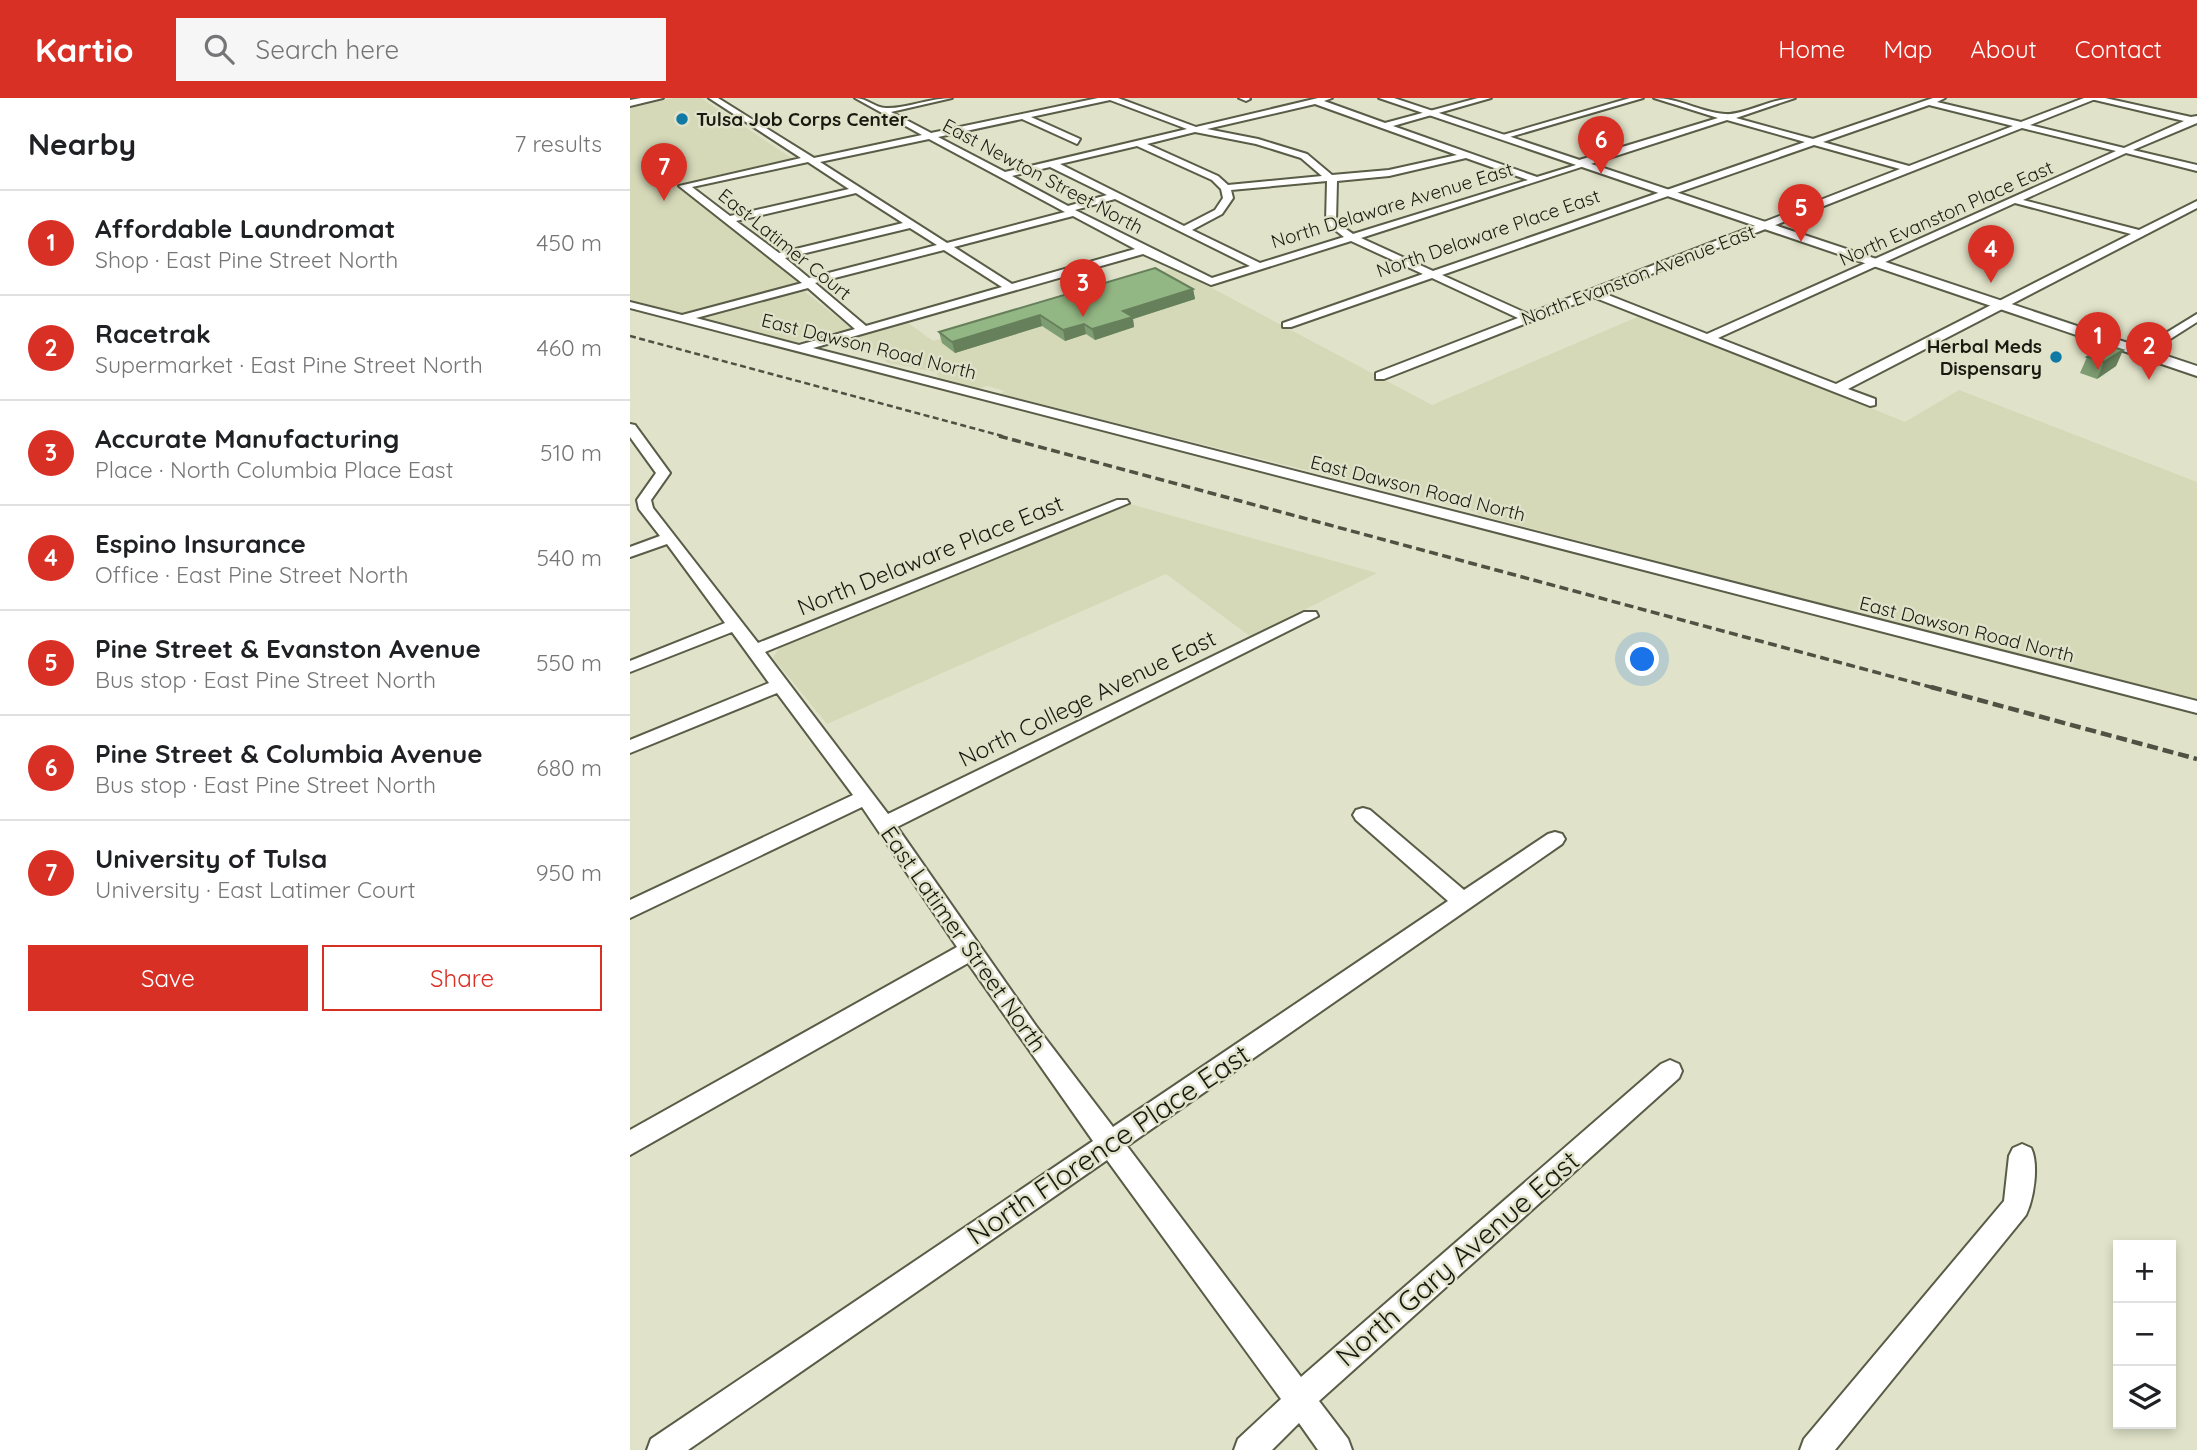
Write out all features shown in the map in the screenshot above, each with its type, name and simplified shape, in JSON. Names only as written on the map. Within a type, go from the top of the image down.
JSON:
[{"type":"main road","points":[[630,103],[658,98]]},
{"type":"main road","points":[[1384,98],[2197,371]]},
{"type":"street","points":[[713,98],[1011,288]]},
{"type":"street","name":"East Newton Street North","points":[[859,98],[1069,211],[1211,282]]},
{"type":"street","points":[[884,111],[948,98]]},
{"type":"street","points":[[811,160],[1110,98],[1197,130],[1258,142],[1304,156],[1332,180]]},
{"type":"street","points":[[1004,176],[1328,98]]},
{"type":"street","points":[[1384,126],[1487,98]]},
{"type":"street","points":[[1500,137],[1639,98]]},
{"type":"street","points":[[1658,98],[1912,170]]},
{"type":"street","name":"North Delaware Avenue East","points":[[1211,282],[1791,98]]},
{"type":"street","points":[[1912,98],[2197,168]]},
{"type":"street","name":"North Delaware Place East","points":[[1287,325],[1941,98]]},
{"type":"street","points":[[2093,98],[2195,119]]},
{"type":"street","name":"North Evanston Avenue East","points":[[1380,376],[2093,98]]},
{"type":"street","points":[[1315,101],[1536,180]]},
{"type":"street","points":[[1025,117],[1077,141]]},
{"type":"street","name":"North Evanston Place East","points":[[1707,338],[2195,119]]},
{"type":"street","points":[[1138,144],[1215,178],[1226,188],[1228,198],[1219,212],[1183,230]]},
{"type":"street","points":[[1226,188],[1408,171],[1467,155]]},
{"type":"street","name":"East Latimer Court","points":[[811,160],[684,186],[777,257],[864,330]]},
{"type":"street","points":[[1052,164],[1259,267]]},
{"type":"street","points":[[1332,180],[1331,223],[1352,238],[1528,318]]},
{"type":"street","points":[[727,220],[858,190]]},
{"type":"street","points":[[683,318],[1116,196]]},
{"type":"street","points":[[2017,201],[2140,233]]},
{"type":"street","points":[[1837,389],[2197,204]]},
{"type":"street","points":[[777,257],[912,224]]},
{"type":"street","points":[[800,349],[1144,250]]},
{"type":"street","points":[[1594,293],[1870,402]]},
{"type":"street","name":"East Dawson Road North","points":[[630,305],[2197,707]]},
{"type":"street","points":[[2141,352],[2197,317]]},
{"type":"street","name":"East Latimer Street North","points":[[630,428],[663,473],[644,500],[646,509],[866,797],[1028,1033],[1337,1450]]},
{"type":"street","name":"North Delaware Place East","points":[[755,650],[1122,503]]},
{"type":"street","points":[[630,552],[670,538]]},
{"type":"street","name":"North College Avenue East","points":[[885,824],[1310,616]]},
{"type":"street","points":[[630,667],[736,625]]},
{"type":"street","points":[[630,747],[780,685]]},
{"type":"street","points":[[630,910],[866,797]]},
{"type":"street","points":[[1363,815],[1463,902]]},
{"type":"street","name":"North Florence Place East","points":[[662,1450],[1555,839]]},
{"type":"street","points":[[630,1143],[971,950]]},
{"type":"street","name":"North Gary Avenue East","points":[[1249,1450],[1316,1382],[1670,1071]]},
{"type":"street","points":[[1815,1450],[2017,1206],[2022,1156]]},
{"type":"shaded area","points":[[675,98],[701,98],[793,159],[677,184],[802,283],[799,284],[804,291],[852,329],[796,342],[630,300],[630,106]]},
{"type":"shaded area","points":[[1174,268],[1432,405],[1642,315],[1905,422],[1959,390],[2197,482],[2197,700],[1479,515],[1476,512],[1000,394],[1005,391],[987,386],[978,389],[939,379],[936,372],[888,363],[857,337],[907,322],[933,341]]},
{"type":"shaded area","points":[[1130,504],[1377,573],[1251,637],[1166,574],[827,724],[773,658],[779,648]]},
{"type":"building","points":[[1155,268],[1193,289],[1123,311],[1133,317],[1092,329],[1084,324],[1063,330],[1040,315],[952,342],[939,332]]},
{"type":"building","points":[[2106,345],[2123,350],[2104,362],[2087,357]]},
{"type":"railway","points":[[630,336],[1006,437]]},
{"type":"railway","points":[[999,436],[1938,689]]},
{"type":"railway","points":[[1931,687],[2197,759]]},
{"type":"place","name":"Tulsa Job Corps Center","points":[[682,119]]},
{"type":"place","name":"Pine Street & Columbia Avenue","points":[[1601,174]]},
{"type":"place","name":"University of Tulsa","points":[[664,201]]},
{"type":"place","name":"Pine Street & Evanston Avenue","points":[[1801,242]]},
{"type":"place","name":"Espino Insurance","points":[[1991,283]]},
{"type":"place","name":"Accurate Manufacturing","points":[[1083,317]]},
{"type":"place","name":"Herbal Meds Dispensary","points":[[2056,357]]},
{"type":"place","name":"Affordable Laundromat","points":[[2098,370]]},
{"type":"place","name":"Racetrak","points":[[2149,380]]}]
